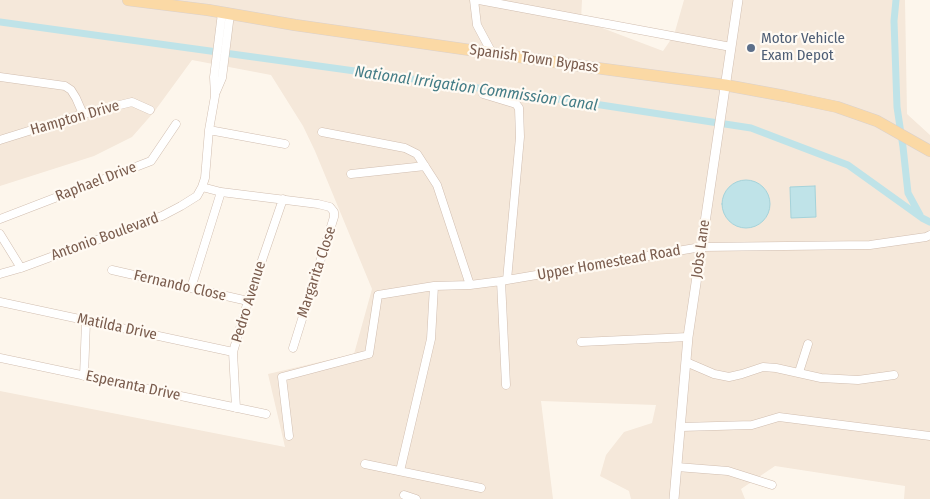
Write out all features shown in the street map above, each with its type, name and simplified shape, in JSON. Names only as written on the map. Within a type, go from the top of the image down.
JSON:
[{"type":"main road","name":"Spanish Town Bypass","points":[[128,0],[209,5],[226,14],[725,85],[837,107],[878,120],[930,151]]},
{"type":"street","points":[[474,0],[476,25],[492,53]]},
{"type":"street","points":[[479,0],[731,47]]},
{"type":"street","name":"Jobs Lane","points":[[674,499],[688,337],[738,0]]},
{"type":"street","points":[[215,96],[214,77],[218,42],[226,14]]},
{"type":"street","points":[[202,187],[215,96],[222,78],[225,57],[226,14]]},
{"type":"street","points":[[0,77],[65,86],[71,90],[83,114]]},
{"type":"street","points":[[483,94],[516,104],[519,108],[520,137],[504,281],[506,385]]},
{"type":"street","name":"Hampton Drive","points":[[0,140],[83,114],[132,102],[150,110]]},
{"type":"street","name":"Raphael Drive","points":[[0,219],[151,162],[176,124]]},
{"type":"street","points":[[209,130],[285,144]]},
{"type":"street","points":[[322,132],[405,148],[417,154],[437,185],[470,285]]},
{"type":"street","points":[[351,174],[426,166]]},
{"type":"street","name":"Margarita Close","points":[[202,187],[221,192],[282,198],[330,206],[334,212],[293,348]]},
{"type":"street","name":"Antonio Boulevard","points":[[0,274],[22,268],[162,216],[196,196],[202,187]]},
{"type":"street","points":[[191,288],[221,192]]},
{"type":"street","name":"Pedro Avenue","points":[[236,408],[233,352],[282,198]]},
{"type":"street","points":[[0,234],[22,268]]},
{"type":"street","name":"Upper Homestead Road","points":[[288,436],[282,377],[369,354],[378,295],[434,286],[470,285],[504,281],[701,247],[870,245],[929,237]]},
{"type":"street","name":"Fernando Close","points":[[112,270],[248,301]]},
{"type":"street","points":[[400,471],[431,339],[434,286]]},
{"type":"street","name":"Matilda Drive","points":[[0,302],[233,352]]},
{"type":"street","points":[[84,376],[86,321]]},
{"type":"street","points":[[581,342],[688,337]]},
{"type":"street","points":[[798,372],[808,344]]},
{"type":"street","name":"Esperanta Drive","points":[[0,358],[266,414]]},
{"type":"street","points":[[686,362],[714,374],[729,377],[762,367],[798,372],[821,378],[858,380],[894,375]]},
{"type":"street","points":[[681,427],[752,425],[779,417],[930,436]]},
{"type":"street","points":[[365,464],[481,488]]},
{"type":"street","points":[[677,467],[728,470],[772,485]]},
{"type":"street","points":[[404,495],[416,499]]},
{"type":"shaded area","points":[[0,0],[582,0],[581,20],[663,51],[674,35],[684,0],[905,0],[907,114],[930,135],[930,499],[904,499],[905,486],[775,466],[741,489],[745,499],[631,499],[629,491],[600,476],[606,455],[624,432],[652,423],[656,405],[541,401],[553,499],[0,499],[0,391],[285,447],[268,374],[354,354],[372,289],[315,151],[303,126],[271,75],[192,60],[154,112],[132,137],[94,156],[0,186]]},
{"type":"water","points":[[746,180],[755,182],[763,187],[768,195],[770,204],[768,213],[763,221],[755,226],[746,228],[737,226],[729,221],[724,213],[722,204],[724,195],[729,187],[737,182]]},
{"type":"water","points":[[815,186],[816,217],[791,218],[790,187]]},
{"type":"waterway","points":[[896,0],[894,21],[897,107],[908,193],[920,215]]},
{"type":"waterway","name":"National Irrigation Commission Canal","points":[[0,22],[601,105],[751,128],[848,165],[930,222]]},
{"type":"place","name":"Motor Vehicle Exam Depot","points":[[751,48]]}]
